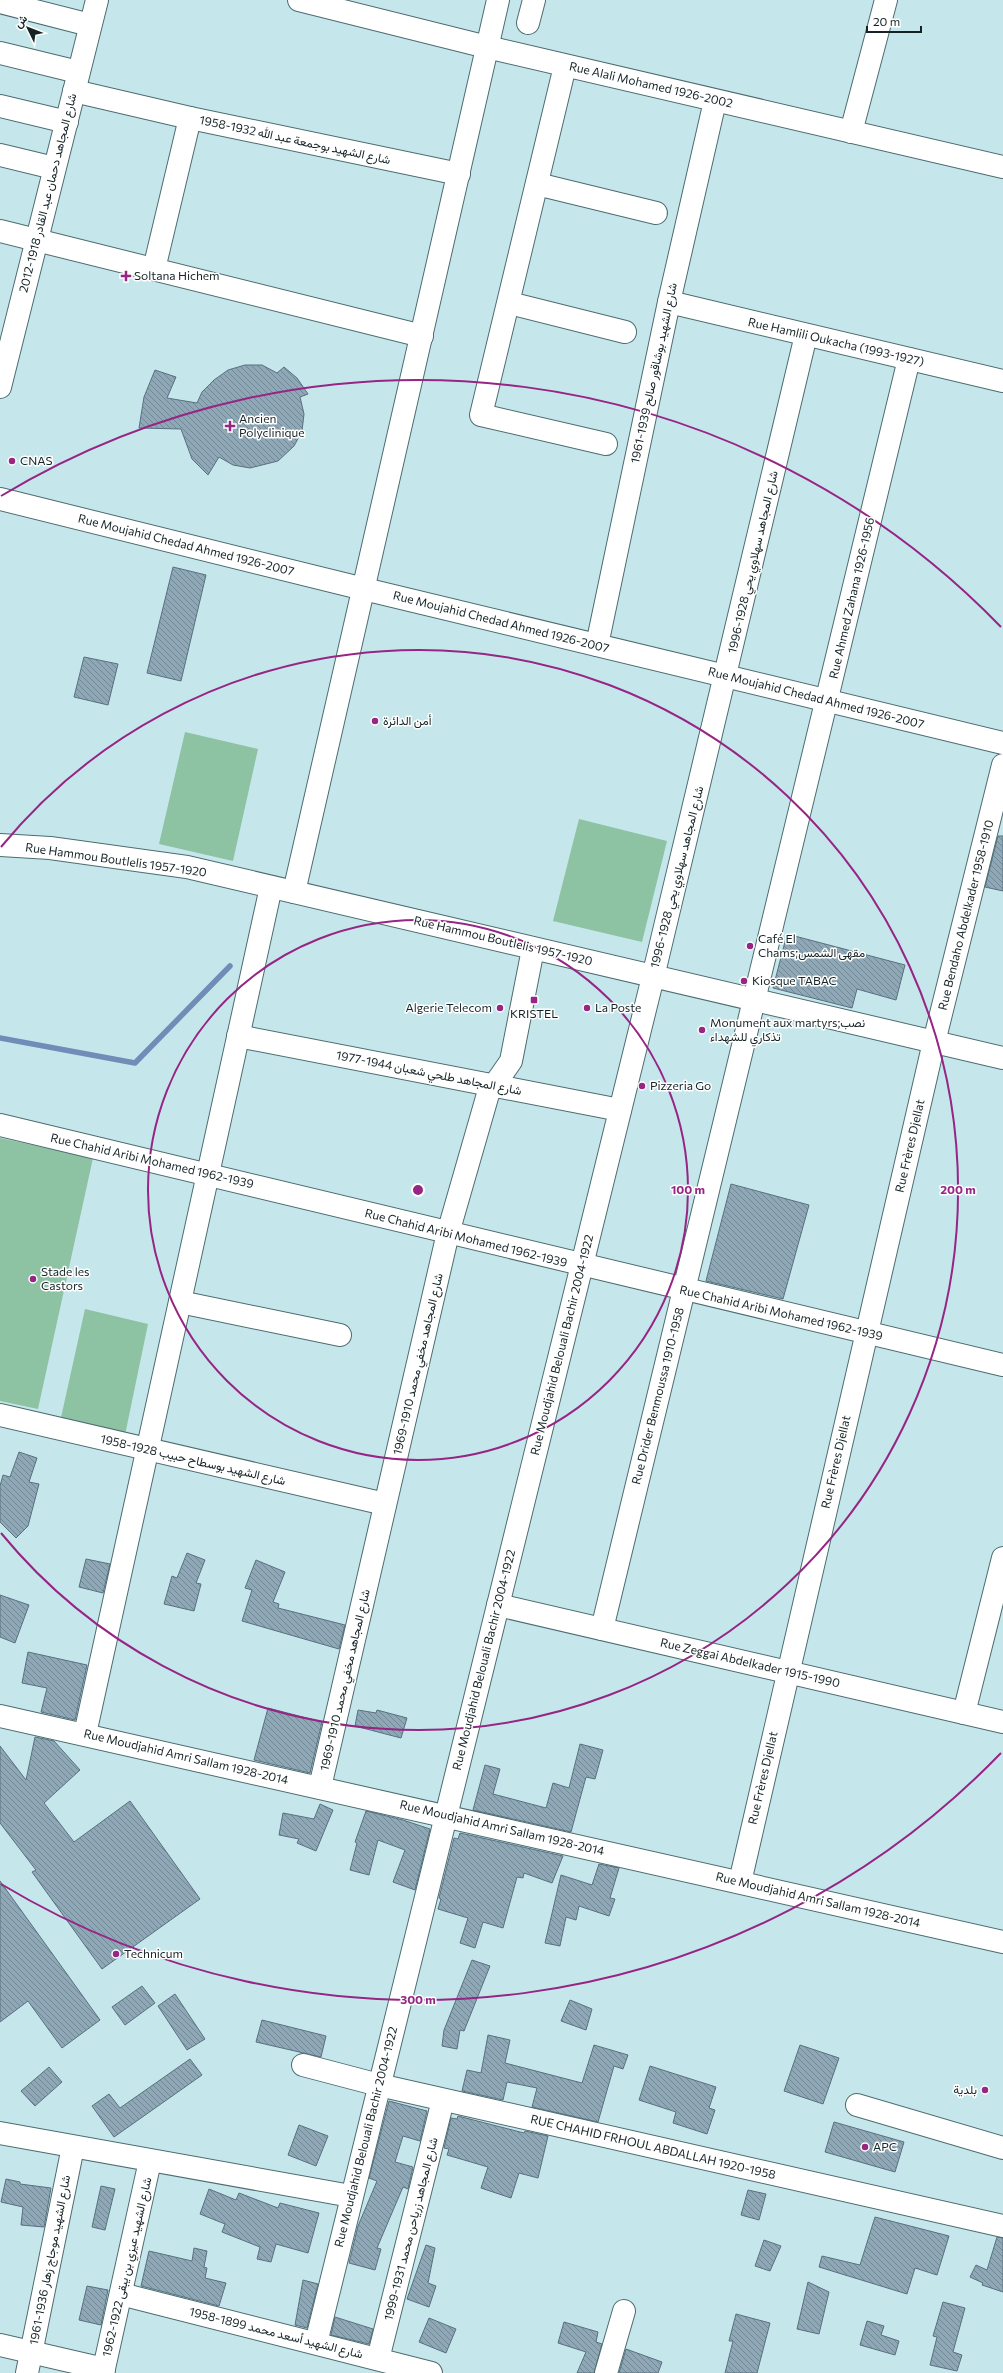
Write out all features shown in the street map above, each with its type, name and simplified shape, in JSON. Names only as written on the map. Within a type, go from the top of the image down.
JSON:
[{"type":"street","name":"شارع المجاهد دحمان عبد القادر 1918-2012","points":[[0,387],[97,0]]},
{"type":"street","name":"Rue Alali Mohamed 1926-2002","points":[[299,0],[566,66],[1003,167]]},
{"type":"street","points":[[294,892],[498,0]]},
{"type":"street","points":[[528,23],[534,0]]},
{"type":"street","points":[[851,132],[886,0]]},
{"type":"street","points":[[0,2],[90,25]]},
{"type":"street","points":[[0,53],[76,81],[190,118]]},
{"type":"street","points":[[566,66],[481,415],[606,444]]},
{"type":"street","name":"شارع الشهيد بوشاقور صالح 1939-1961","points":[[597,645],[669,302],[715,101]]},
{"type":"street","points":[[0,106],[67,122]]},
{"type":"street","name":"شارع الشهيد بوجمعة عبد الله 1932-1958","points":[[154,269],[190,118],[459,174]]},
{"type":"street","points":[[0,155],[54,168]]},
{"type":"street","points":[[537,184],[656,213]]},
{"type":"street","points":[[0,231],[422,336]]},
{"type":"street","name":"Rue Hamlili Oukacha (1993-1927)","points":[[669,302],[1003,381]]},
{"type":"street","points":[[509,303],[625,332]]},
{"type":"street","name":"شارع المجاهد سهلاوي يحي 1928-1996","points":[[653,977],[726,676],[806,334]]},
{"type":"street","name":"Rue Ahmed Zahana 1926-1956","points":[[754,1000],[909,359]]},
{"type":"street","name":"Rue Moujahid Chedad Ahmed 1926-2007","points":[[0,499],[364,589],[1003,743]]},
{"type":"street","name":"Rue Bendaho Abdelkader 1958-1910","points":[[934,1042],[1003,764]]},
{"type":"street","name":"Rue Hammou Boutlelis 1957-1920","points":[[0,845],[50,848],[187,867],[1003,1058]]},
{"type":"street","points":[[85,1734],[271,887]]},
{"type":"street","name":"شارع المجاهد مخفي محمد 1910-1969","points":[[320,1787],[448,1233],[488,1094],[511,1061],[533,948]]},
{"type":"street","name":"Rue Moudjahid Belouali Bachir 2004-1922","points":[[316,2343],[351,2196],[653,977]]},
{"type":"street","name":"Rue Drider Benmoussa 1910-1958","points":[[602,1629],[754,1000]]},
{"type":"street","name":"شارع المجاهد طلحي شعبان 1944-1977","points":[[238,1036],[620,1110]]},
{"type":"street","name":"Rue Frères Djellat","points":[[740,1882],[787,1672],[934,1042]]},
{"type":"street","name":"Rue Chahid Aribi Mohamed 1962-1939","points":[[0,1125],[208,1174],[684,1291],[1003,1366]]},
{"type":"street","points":[[180,1302],[340,1335]]},
{"type":"street","name":"شارع الشهيد بوسطاح حبيب 1928-1958","points":[[1,1420],[147,1450],[385,1504]]},
{"type":"street","points":[[964,1713],[1003,1558]]},
{"type":"street","name":"Rue Zeggai Abdelkader 1915-1990","points":[[498,1605],[1003,1722]]},
{"type":"street","name":"Rue Moudjahid Amri Sallam 1928-2014","points":[[0,1716],[446,1815],[1003,1942]]},
{"type":"street","name":"RUE CHAHID FRHOUL ABDALLAH 1920-1958","points":[[303,2065],[443,2100],[1003,2226]]},
{"type":"street","name":"شارع المجاهد زرياحن محمد 1931-1999","points":[[378,2359],[443,2100]]},
{"type":"street","points":[[857,2105],[1003,2148]]},
{"type":"street","points":[[1,2137],[73,2147],[351,2196]]},
{"type":"street","name":"شارع الشهيد موجاج زهار 1936-1961","points":[[29,2363],[73,2147]]},
{"type":"street","name":"شارع الشهيد عيزي بن يبقى 1922-1962","points":[[104,2371],[150,2161]]},
{"type":"street","name":"شارع الشهيد أسعد محمد 1899-1958","points":[[121,2294],[431,2373]]},
{"type":"street","points":[[606,2373],[624,2311]]},
{"type":"street","points":[[0,2345],[29,2363],[104,2371]]},
{"type":"green space","points":[[185,732],[258,749],[233,861],[159,844]]},
{"type":"green space","points":[[579,819],[667,841],[642,942],[553,921]]},
{"type":"green space","name":"Stade les Castors","points":[[0,1138],[93,1158],[38,1409],[0,1401]]},
{"type":"green space","points":[[85,1309],[148,1324],[125,1435],[60,1422]]},
{"type":"building","points":[[245,365],[262,365],[277,373],[284,367],[297,378],[308,394],[300,397],[304,414],[302,431],[294,446],[278,461],[250,468],[233,465],[219,457],[208,475],[192,459],[181,429],[139,428],[144,397],[155,370],[176,377],[167,398],[197,403],[202,392],[214,380],[228,370]]},
{"type":"building","points":[[173,567],[206,575],[181,681],[147,673]]},
{"type":"building","points":[[84,657],[118,664],[108,705],[74,697]]},
{"type":"building","points":[[998,836],[1003,836],[1003,891],[985,887]]},
{"type":"building","points":[[787,934],[905,965],[896,1000],[857,989],[852,1008],[773,988]]},
{"type":"building","points":[[731,1184],[809,1205],[783,1299],[706,1281]]},
{"type":"building","points":[[19,1452],[37,1458],[29,1482],[39,1484],[28,1526],[16,1538],[0,1522],[0,1486],[3,1475],[10,1477]]},
{"type":"building","points":[[187,1553],[205,1560],[196,1583],[201,1584],[194,1611],[164,1604],[172,1576],[177,1578]]},
{"type":"building","points":[[86,1559],[110,1564],[103,1593],[79,1587]]},
{"type":"building","points":[[256,1560],[285,1572],[273,1602],[279,1604],[278,1608],[345,1625],[339,1649],[242,1621],[252,1590],[245,1588]]},
{"type":"building","points":[[0,1595],[29,1605],[15,1643],[0,1637]]},
{"type":"building","points":[[28,1652],[87,1665],[75,1720],[41,1712],[47,1688],[22,1683]]},
{"type":"building","points":[[268,1708],[322,1722],[310,1773],[254,1760]]},
{"type":"building","points":[[358,1710],[376,1713],[377,1710],[407,1718],[401,1738],[355,1726]]},
{"type":"building","points":[[35,1737],[54,1741],[80,1770],[44,1803],[74,1842],[130,1801],[200,1899],[102,1969],[32,1872],[36,1870],[0,1823],[0,1746],[26,1780]]},
{"type":"building","points":[[580,1744],[603,1750],[595,1779],[586,1777],[571,1832],[473,1810],[485,1765],[500,1769],[493,1794],[546,1808],[553,1783],[569,1788]]},
{"type":"building","points":[[320,1804],[333,1810],[316,1851],[297,1843],[299,1839],[279,1835],[283,1813],[314,1819]]},
{"type":"building","points":[[366,1811],[403,1820],[430,1829],[415,1890],[393,1882],[405,1850],[378,1840],[369,1875],[350,1870],[357,1843],[355,1842]]},
{"type":"building","points":[[460,1833],[563,1856],[552,1883],[524,1873],[523,1878],[517,1877],[503,1928],[483,1922],[475,1948],[460,1943],[468,1918],[438,1909],[441,1899],[439,1898],[454,1838],[458,1839]]},
{"type":"building","points":[[599,1864],[619,1868],[610,1898],[615,1899],[609,1916],[579,1906],[576,1920],[566,1917],[560,1946],[545,1943],[561,1875],[592,1885]]},
{"type":"building","points":[[0,1881],[100,2020],[62,2048],[28,2001],[0,2022]]},
{"type":"building","points":[[472,1960],[490,1966],[464,2031],[460,2030],[457,2049],[442,2046],[444,2030]]},
{"type":"building","points":[[142,1986],[155,2003],[125,2025],[112,2007]]},
{"type":"building","points":[[175,1994],[205,2039],[187,2050],[158,2006]]},
{"type":"building","points":[[570,2000],[592,2009],[586,2030],[561,2021]]},
{"type":"building","points":[[262,2020],[326,2036],[321,2057],[256,2042]]},
{"type":"building","points":[[488,2035],[510,2040],[505,2063],[582,2083],[594,2045],[628,2055],[623,2069],[614,2066],[598,2122],[532,2107],[537,2088],[507,2082],[503,2100],[462,2091],[467,2070],[481,2073]]},
{"type":"building","points":[[800,2045],[839,2058],[823,2104],[784,2091]]},
{"type":"building","points":[[190,2059],[202,2075],[114,2137],[92,2106],[109,2094],[120,2108]]},
{"type":"building","points":[[650,2066],[716,2087],[709,2108],[715,2110],[707,2134],[673,2123],[676,2112],[639,2100]]},
{"type":"building","points":[[49,2067],[62,2082],[35,2106],[21,2091]]},
{"type":"building","points":[[389,2101],[427,2111],[420,2141],[403,2136],[395,2162],[413,2167],[408,2189],[403,2187],[377,2248],[381,2249],[375,2270],[349,2263],[358,2226],[377,2181],[369,2178]]},
{"type":"building","points":[[458,2116],[524,2133],[525,2131],[548,2136],[538,2178],[519,2173],[511,2198],[481,2188],[488,2167],[447,2155],[449,2149],[444,2148],[451,2118],[457,2119]]},
{"type":"building","name":"APC","points":[[834,2122],[904,2142],[895,2172],[825,2152]]},
{"type":"building","points":[[299,2125],[328,2136],[316,2166],[288,2155]]},
{"type":"building","points":[[6,2179],[20,2182],[20,2184],[51,2188],[44,2227],[21,2225],[23,2207],[1,2202]]},
{"type":"building","points":[[101,2186],[115,2189],[105,2230],[92,2227]]},
{"type":"building","points":[[209,2189],[236,2200],[239,2193],[278,2208],[280,2203],[319,2213],[308,2253],[276,2244],[271,2262],[257,2259],[260,2247],[222,2232],[225,2224],[200,2214]]},
{"type":"building","points":[[748,2190],[766,2194],[759,2220],[741,2215]]},
{"type":"building","points":[[875,2217],[949,2236],[937,2275],[915,2268],[907,2294],[819,2267],[822,2256],[860,2265]]},
{"type":"building","points":[[997,2237],[1003,2238],[1003,2292],[982,2285],[983,2283],[970,2277],[976,2265],[987,2270]]},
{"type":"building","points":[[764,2240],[781,2246],[770,2271],[755,2266]]},
{"type":"building","points":[[426,2245],[435,2248],[428,2283],[436,2286],[429,2307],[407,2299]]},
{"type":"building","points":[[194,2248],[207,2251],[204,2267],[207,2268],[205,2278],[226,2283],[219,2306],[141,2286],[149,2251],[192,2261]]},
{"type":"building","points":[[303,2280],[318,2284],[307,2328],[295,2325]]},
{"type":"building","points":[[808,2282],[829,2292],[819,2334],[797,2329]]},
{"type":"building","points":[[87,2286],[108,2290],[101,2325],[79,2320]]},
{"type":"building","points":[[943,2302],[965,2308],[953,2352],[962,2355],[957,2371],[930,2365],[937,2337],[933,2336]]},
{"type":"building","points":[[736,2314],[770,2323],[757,2373],[725,2373],[733,2341],[729,2341]]},
{"type":"building","points":[[335,2317],[373,2329],[369,2344],[331,2335]]},
{"type":"building","points":[[429,2318],[456,2329],[446,2353],[419,2342]]},
{"type":"building","points":[[867,2321],[884,2326],[881,2335],[899,2341],[895,2355],[860,2345]]},
{"type":"building","points":[[564,2322],[598,2332],[596,2342],[602,2344],[594,2373],[577,2373],[586,2352],[558,2343]]},
{"type":"building","points":[[626,2349],[662,2362],[658,2373],[619,2373]]},
{"type":"waterway","points":[[0,1038],[135,1063],[230,966]]},
{"type":"place","name":"Soltana Hichem","points":[[126,276]]},
{"type":"place","name":"Ancien Polyclinique","points":[[230,426]]},
{"type":"place","name":"CNAS","points":[[12,461]]},
{"type":"place","name":"أمن الدائرة","points":[[375,721]]},
{"type":"place","name":"Café El Chams;مقهى الشمس","points":[[750,946]]},
{"type":"place","name":"Kiosque TABAC","points":[[744,981]]},
{"type":"place","name":"KRISTEL","points":[[534,1000]]},
{"type":"place","name":"Algerie Telecom","points":[[500,1008]]},
{"type":"place","name":"La Poste","points":[[587,1008]]},
{"type":"place","name":"Monument aux martyrs;نصب تذكاري للشهداء","points":[[702,1030]]},
{"type":"place","name":"Pizzeria Go","points":[[642,1086]]},
{"type":"place","name":"Stade les Castors","points":[[33,1279]]},
{"type":"place","name":"Technicum","points":[[116,1954]]},
{"type":"place","name":"بلدية","points":[[985,2090]]},
{"type":"place","name":"APC","points":[[865,2147]]}]
